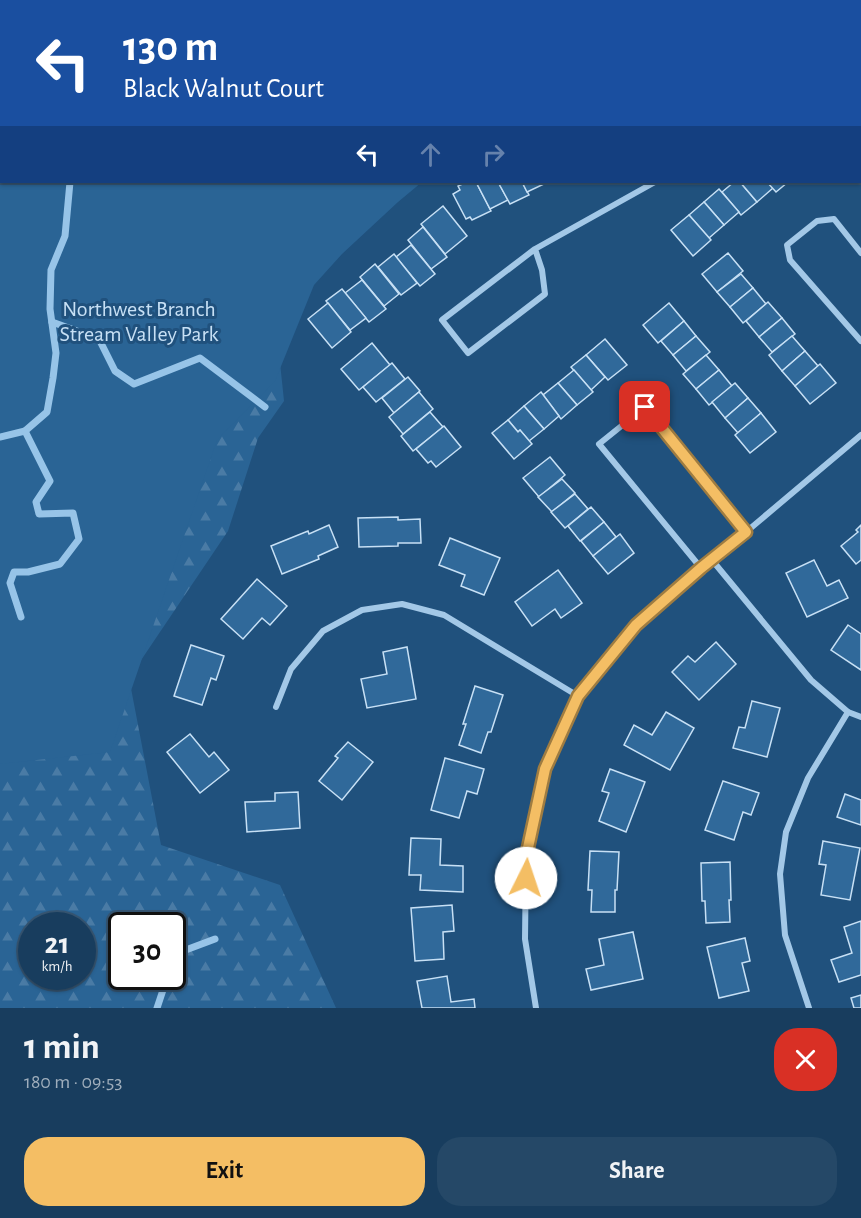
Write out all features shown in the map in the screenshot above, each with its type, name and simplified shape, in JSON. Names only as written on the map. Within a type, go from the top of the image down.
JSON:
[{"type":"street","points":[[535,249],[542,270],[545,294],[468,353],[442,320],[535,249],[654,183]]},
{"type":"street","points":[[861,254],[834,219],[817,221],[787,245],[790,260],[861,341]]},
{"type":"street","points":[[701,568],[599,444],[645,407],[746,532]]},
{"type":"street","points":[[536,1008],[525,939],[526,857],[545,769],[578,696],[636,625],[861,435]]},
{"type":"street","points":[[712,560],[810,680],[848,711],[861,717]]},
{"type":"street","points":[[276,707],[291,669],[323,631],[362,610],[402,604],[444,615],[578,696]]},
{"type":"street","points":[[809,1008],[784,935],[780,874],[786,832],[808,778],[848,711]]},
{"type":"green space","name":"Northwest Branch Stream Valley Park","points":[[0,183],[273,296],[284,401],[258,438],[228,531],[129,678],[161,845],[280,885],[336,1008],[0,1008]]},
{"type":"green space","name":"Northwest Branch Stream Valley Park","points":[[0,183],[421,183],[342,254],[314,285],[275,381],[217,440],[110,752],[0,764]]},
{"type":"building","points":[[465,183],[477,183],[491,211],[472,220],[470,217],[466,219],[453,194],[460,190],[458,186]]},
{"type":"building","points":[[477,183],[499,183],[508,200],[490,209]]},
{"type":"building","points":[[499,183],[523,183],[529,195],[510,204]]},
{"type":"building","points":[[522,183],[546,183],[527,192]]},
{"type":"building","points":[[733,183],[741,183],[757,202],[741,215],[722,192]]},
{"type":"building","points":[[741,183],[768,183],[773,188],[757,202]]},
{"type":"building","points":[[768,183],[787,183],[776,192]]},
{"type":"building","points":[[719,189],[739,212],[724,225],[704,202]]},
{"type":"building","points":[[704,202],[724,225],[709,238],[689,215]]},
{"type":"building","points":[[443,206],[467,236],[445,254],[421,224]]},
{"type":"building","points":[[689,215],[711,240],[693,256],[671,230]]},
{"type":"building","points":[[423,227],[447,257],[431,269],[408,240]]},
{"type":"building","points":[[411,245],[435,274],[420,286],[396,257]]},
{"type":"building","points":[[728,253],[743,271],[717,292],[702,274]]},
{"type":"building","points":[[394,254],[417,283],[401,295],[378,267]]},
{"type":"building","points":[[375,264],[399,294],[384,306],[360,277]]},
{"type":"building","points":[[741,274],[753,288],[730,307],[717,292]]},
{"type":"building","points":[[362,280],[386,309],[369,322],[345,293]]},
{"type":"building","points":[[753,288],[766,304],[743,323],[730,307]]},
{"type":"building","points":[[342,289],[366,318],[350,330],[326,301]]},
{"type":"building","points":[[768,302],[782,318],[759,337],[746,321]]},
{"type":"building","points":[[328,303],[351,332],[332,348],[308,319]]},
{"type":"building","points":[[669,303],[684,321],[658,343],[643,325]]},
{"type":"building","points":[[782,318],[795,334],[772,352],[759,337]]},
{"type":"building","points":[[684,321],[696,336],[673,355],[661,341]]},
{"type":"building","points":[[696,336],[710,352],[686,371],[673,355]]},
{"type":"building","points":[[792,336],[805,351],[782,371],[769,355]]},
{"type":"building","points":[[605,339],[627,365],[608,380],[586,355]]},
{"type":"building","points":[[372,343],[390,365],[359,390],[341,369]]},
{"type":"building","points":[[805,351],[818,366],[795,386],[782,371]]},
{"type":"building","points":[[586,355],[605,377],[591,390],[571,367]]},
{"type":"building","points":[[706,355],[719,370],[696,389],[683,374]]},
{"type":"building","points":[[392,363],[405,379],[376,402],[363,387]]},
{"type":"building","points":[[820,364],[836,383],[810,404],[795,386]]},
{"type":"building","points":[[574,370],[593,392],[577,405],[558,383]]},
{"type":"building","points":[[719,370],[732,386],[709,405],[696,389]]},
{"type":"building","points":[[408,377],[420,391],[394,413],[382,398]]},
{"type":"building","points":[[558,383],[577,405],[561,419],[543,395]]},
{"type":"building","points":[[735,383],[748,398],[725,418],[712,402]]},
{"type":"building","points":[[419,392],[433,409],[403,434],[389,417]]},
{"type":"building","points":[[541,392],[559,416],[544,429],[524,406]]},
{"type":"building","points":[[748,398],[761,413],[738,433],[725,418]]},
{"type":"building","points":[[524,406],[544,429],[529,441],[508,420]]},
{"type":"building","points":[[430,412],[443,427],[413,451],[401,436]]},
{"type":"building","points":[[761,413],[776,432],[750,453],[735,435]]},
{"type":"building","points":[[508,420],[532,444],[514,459],[492,433]]},
{"type":"building","points":[[444,426],[461,447],[436,467],[431,461],[428,463],[416,449]]},
{"type":"building","points":[[550,457],[565,475],[539,497],[523,478]]},
{"type":"building","points":[[562,479],[575,493],[552,512],[538,497]]},
{"type":"building","points":[[575,494],[588,509],[565,528],[551,512]]},
{"type":"building","points":[[591,507],[604,522],[580,541],[568,526]]},
{"type":"building","points":[[398,517],[398,520],[420,519],[421,543],[359,547],[358,518]]},
{"type":"building","points":[[604,522],[616,537],[593,556],[581,541]]},
{"type":"building","points":[[329,525],[338,547],[318,556],[319,559],[282,574],[271,546]]},
{"type":"building","points":[[861,525],[861,560],[856,564],[841,546],[858,532],[856,530]]},
{"type":"building","points":[[620,534],[634,553],[608,574],[593,556]]},
{"type":"building","points":[[450,538],[500,558],[484,595],[461,586],[465,575],[439,565]]},
{"type":"building","points":[[814,560],[827,586],[839,580],[848,598],[807,617],[786,573]]},
{"type":"building","points":[[558,570],[582,603],[561,618],[555,609],[532,626],[515,602]]},
{"type":"building","points":[[257,579],[287,606],[270,625],[262,618],[243,639],[221,619]]},
{"type":"building","points":[[848,625],[861,634],[861,670],[831,650]]},
{"type":"building","points":[[716,642],[736,664],[699,700],[672,672],[688,656],[695,662]]},
{"type":"building","points":[[191,645],[224,656],[216,680],[211,678],[202,705],[174,696]]},
{"type":"building","points":[[407,647],[416,699],[367,708],[361,679],[387,674],[383,652]]},
{"type":"building","points":[[475,686],[503,695],[491,732],[488,732],[481,753],[459,745]]},
{"type":"building","points":[[752,701],[780,708],[767,757],[733,748],[739,727],[745,728]]},
{"type":"building","points":[[666,712],[694,728],[670,770],[624,745],[634,725],[652,735]]},
{"type":"building","points":[[190,734],[209,757],[214,752],[229,770],[200,793],[167,752]]},
{"type":"building","points":[[348,742],[373,762],[342,800],[319,781],[338,758],[335,756]]},
{"type":"building","points":[[445,758],[484,769],[477,794],[467,791],[459,818],[431,810]]},
{"type":"building","points":[[610,769],[645,782],[626,832],[599,821],[609,793],[602,791]]},
{"type":"building","points":[[723,781],[759,793],[751,815],[743,812],[734,840],[705,830]]},
{"type":"building","points":[[298,792],[300,828],[247,832],[245,802],[275,801],[275,793]]},
{"type":"building","points":[[845,794],[861,800],[861,825],[837,817]]},
{"type":"building","points":[[411,838],[441,839],[440,865],[463,866],[463,892],[420,890],[421,875],[409,875]]},
{"type":"building","points":[[823,841],[860,848],[850,900],[821,895],[826,865],[819,864]]},
{"type":"building","points":[[590,851],[619,852],[615,912],[591,912],[592,890],[588,890]]},
{"type":"building","points":[[730,862],[730,922],[706,923],[705,901],[702,901],[701,863]]},
{"type":"building","points":[[452,905],[454,931],[443,932],[444,959],[415,961],[411,908]]},
{"type":"building","points":[[861,921],[861,975],[839,982],[831,960],[852,953],[844,927]]},
{"type":"building","points":[[633,932],[643,979],[591,990],[586,969],[604,965],[599,939]]},
{"type":"building","points":[[745,938],[750,961],[742,963],[749,991],[719,998],[707,947]]},
{"type":"building","points":[[447,976],[451,1002],[474,999],[475,1008],[422,1008],[417,981]]},
{"type":"building","points":[[861,995],[861,1008],[854,1008],[851,998]]},
{"type":"waterway","points":[[0,437],[25,431],[47,412],[56,353],[50,309],[51,270],[65,236],[70,183]]},
{"type":"waterway","points":[[52,322],[99,339],[115,371],[134,384],[200,358],[265,407]]},
{"type":"waterway","points":[[21,617],[10,583],[14,572],[28,572],[60,564],[79,539],[73,513],[39,514],[36,502],[50,481],[25,431]]},
{"type":"waterway","points":[[186,950],[215,939]]},
{"type":"waterway","points":[[157,1008],[163,990]]},
{"type":"route","points":[[526,878],[526,857],[545,769],[578,696],[636,625],[746,532],[645,407]]}]
